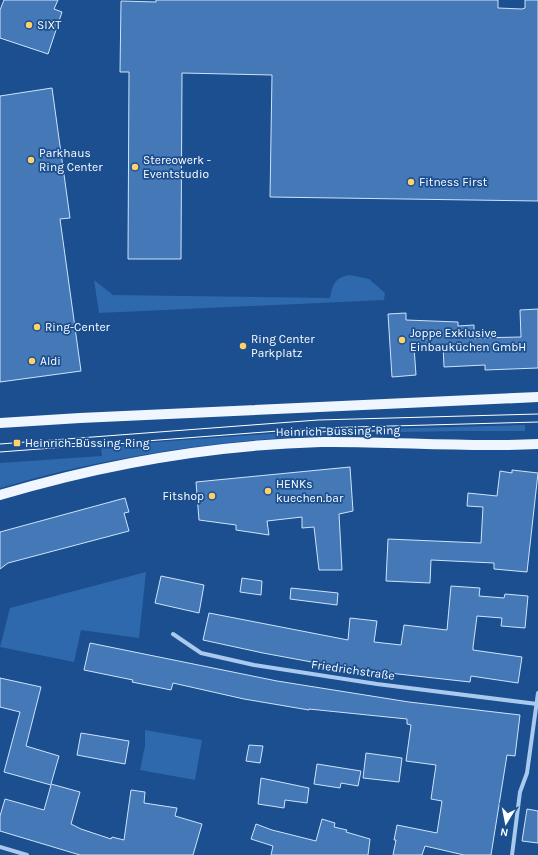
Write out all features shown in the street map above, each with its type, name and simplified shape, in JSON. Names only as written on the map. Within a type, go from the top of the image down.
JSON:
[{"type":"main road","name":"Heinrich-Büssing-Ring","points":[[0,423],[538,397]]},
{"type":"main road","name":"Heinrich-Büssing-Ring","points":[[0,495],[68,476],[117,465],[221,449],[321,442],[538,444]]},
{"type":"street","name":"Friedrichstraße","points":[[173,634],[201,653],[254,665],[371,683],[537,704]]},
{"type":"street","points":[[512,855],[520,792],[527,773],[538,693]]},
{"type":"street","points":[[0,847],[27,855]]},
{"type":"shaded area","points":[[350,275],[369,279],[385,293],[384,300],[99,313],[94,280],[113,295],[330,298],[332,289],[338,279]]},
{"type":"shaded area","points":[[525,425],[525,431],[392,432],[326,435],[195,447],[130,457],[65,471],[0,488],[0,463],[102,456],[101,446],[309,431]]},
{"type":"shaded area","points":[[146,572],[139,638],[81,630],[74,662],[0,647],[10,608]]},
{"type":"shaded area","points":[[145,730],[202,740],[195,780],[140,770],[145,746]]},
{"type":"building","name":"SIXT","points":[[4,0],[58,0],[54,9],[62,12],[48,54],[0,38],[0,10]]},
{"type":"building","points":[[156,0],[498,0],[498,8],[522,9],[525,8],[525,0],[538,0],[538,201],[270,197],[272,75],[182,73],[181,259],[128,259],[129,72],[120,72],[121,1],[156,2]]},
{"type":"building","points":[[52,88],[70,218],[60,219],[81,371],[0,382],[0,96]]},
{"type":"building","points":[[538,309],[538,368],[485,370],[485,365],[444,367],[443,345],[414,347],[416,375],[392,377],[388,314],[406,313],[406,320],[458,322],[458,326],[474,325],[474,338],[521,337],[520,310]]},
{"type":"building","points":[[350,467],[353,511],[339,514],[342,570],[319,570],[314,527],[302,528],[302,517],[267,521],[269,535],[236,530],[236,525],[199,520],[196,482]]},
{"type":"building","points":[[512,470],[538,473],[527,572],[494,569],[494,563],[431,560],[430,583],[386,581],[388,539],[481,543],[483,507],[467,506],[468,493],[497,496],[500,471],[512,473]]},
{"type":"building","points":[[125,498],[129,512],[124,513],[129,531],[8,563],[0,569],[0,532]]},
{"type":"building","points":[[161,576],[204,585],[199,613],[155,603]]},
{"type":"building","points":[[242,578],[262,581],[261,595],[240,592]]},
{"type":"building","points":[[451,586],[480,588],[479,596],[504,598],[505,594],[528,596],[525,628],[501,626],[502,618],[477,616],[473,647],[473,650],[522,657],[518,683],[471,676],[470,682],[344,668],[203,640],[209,613],[348,640],[350,618],[377,621],[374,642],[401,645],[404,625],[447,630]]},
{"type":"building","points":[[291,588],[338,593],[337,605],[290,599]]},
{"type":"building","points":[[90,643],[277,681],[409,702],[520,715],[515,756],[507,755],[491,855],[464,855],[425,846],[422,855],[393,855],[397,825],[437,833],[442,801],[431,799],[436,765],[406,761],[411,725],[407,724],[407,719],[309,710],[244,699],[173,683],[171,690],[132,682],[133,680],[84,670]]},
{"type":"building","points":[[0,678],[41,687],[26,746],[59,756],[51,784],[80,792],[71,824],[111,839],[112,837],[124,840],[131,790],[145,792],[144,803],[177,808],[175,816],[202,824],[193,855],[80,855],[0,831],[0,816],[5,799],[44,810],[51,785],[4,772],[20,712],[0,707]]},
{"type":"building","points":[[81,733],[129,741],[125,764],[77,755]]},
{"type":"building","points":[[249,745],[263,746],[260,763],[246,761]]},
{"type":"building","points":[[366,753],[402,758],[399,782],[363,778]]},
{"type":"building","points":[[317,764],[361,771],[358,786],[341,783],[340,788],[314,784]]},
{"type":"building","points":[[261,778],[309,788],[307,803],[285,800],[284,808],[258,804]]},
{"type":"building","points":[[527,809],[538,811],[538,843],[522,841]]},
{"type":"building","points":[[322,819],[335,823],[334,827],[347,830],[346,832],[370,839],[368,855],[271,855],[273,846],[251,839],[256,824],[272,830],[316,841]]},
{"type":"tram line","points":[[0,444],[318,420],[538,414]]},
{"type":"tram line","points":[[0,452],[318,428],[538,422]]},
{"type":"place","name":"SIXT","points":[[29,25]]},
{"type":"place","name":"Parkhaus Ring Center","points":[[31,160]]},
{"type":"place","name":"Stereowerk - Eventstudio","points":[[135,167]]},
{"type":"place","name":"Fitness First","points":[[411,182]]},
{"type":"place","name":"Ring-Center","points":[[37,327]]},
{"type":"place","name":"Joppe Exklusive Einbauküchen GmbH","points":[[402,340]]},
{"type":"place","name":"Ring Center Parkplatz","points":[[243,346]]},
{"type":"place","name":"Aldi","points":[[32,361]]},
{"type":"place","name":"Heinrich-Büssing-Ring","points":[[17,443]]},
{"type":"place","name":"HENKs kuechen.bar","points":[[268,491]]},
{"type":"place","name":"Fitshop","points":[[212,496]]}]
